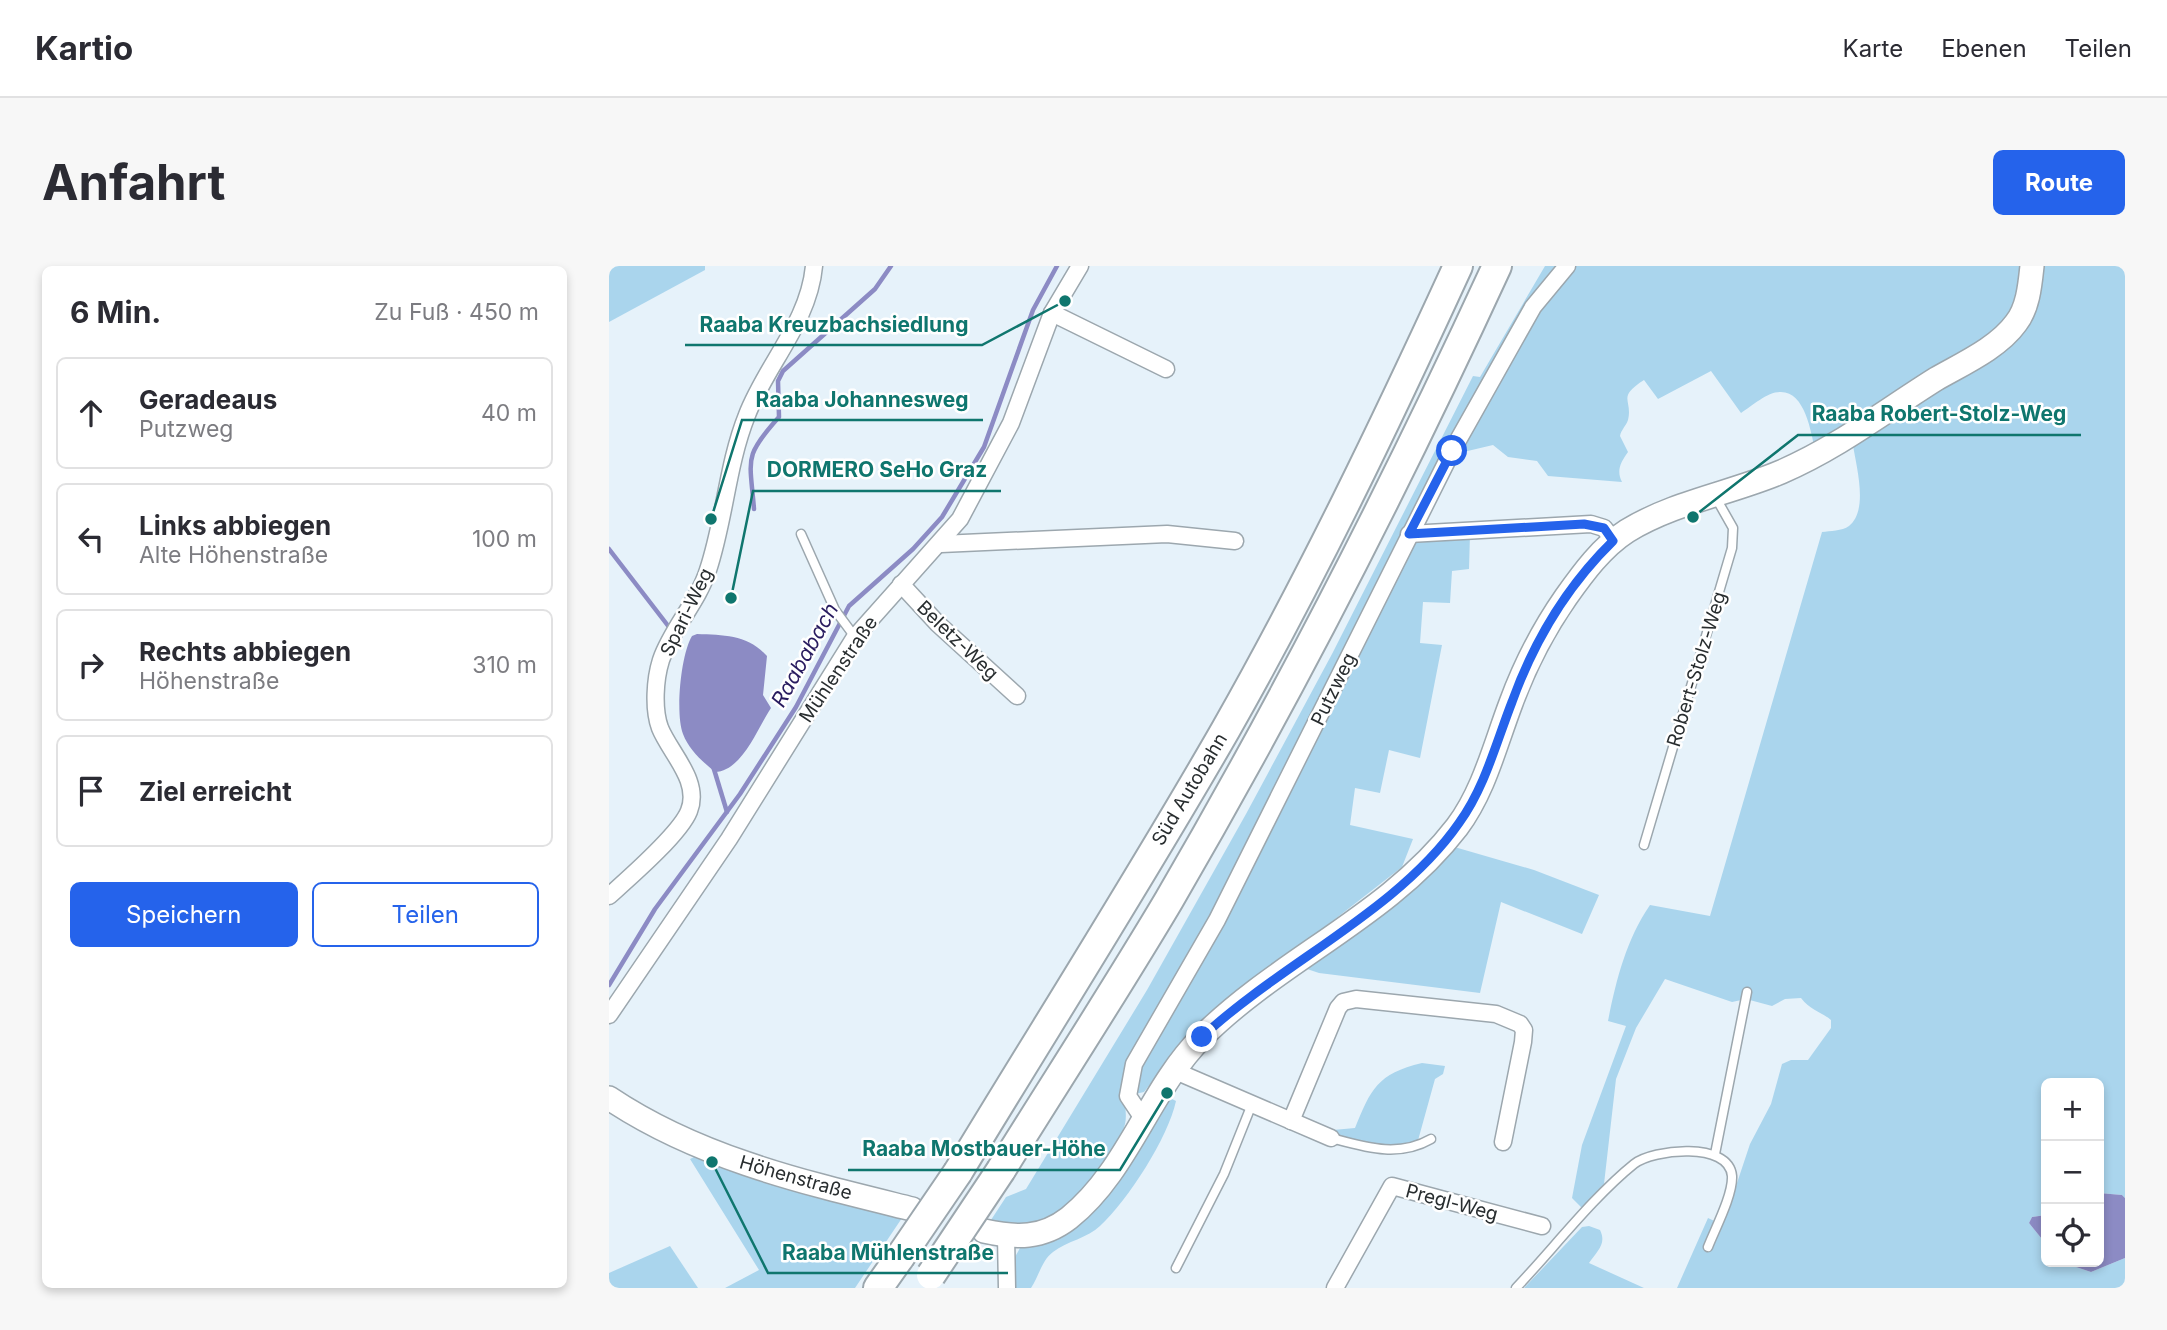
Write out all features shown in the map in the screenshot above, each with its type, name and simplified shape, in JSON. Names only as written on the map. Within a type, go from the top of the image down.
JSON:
[{"type":"highway","name":"Süd Autobahn","points":[[877,1288],[958,1172],[1225,730],[1311,571],[1396,401],[1458,266]]},
{"type":"highway","name":"Süd Autobahn","points":[[926,1281],[1001,1170],[1168,902],[1248,762],[1324,622],[1409,453],[1497,266]]},
{"type":"street","name":"Spari-Weg","points":[[609,896],[650,859],[689,810],[690,786],[660,726],[655,694],[661,659],[707,573],[718,536],[733,459],[746,417],[800,315],[812,284],[814,266]]},
{"type":"street","name":"Mühlenstraße","points":[[609,1015],[729,839],[855,636],[941,544],[960,519],[1011,423],[1052,313],[1080,266]]},
{"type":"street","name":"Putzweg","points":[[1143,1117],[1135,1111],[1128,1096],[1129,1078],[1134,1064],[1217,920],[1409,534],[1529,315],[1567,266]]},
{"type":"street","points":[[1007,1288],[995,1233],[1025,1237],[1049,1231],[1071,1216],[1113,1167],[1173,1070],[1227,1015],[1395,890],[1435,853],[1458,826],[1479,790],[1523,673],[1546,627],[1581,576],[1613,541],[1644,522],[1780,472],[1817,454],[2004,335],[2020,317],[2032,266]]},
{"type":"street","points":[[1052,313],[1166,369]]},
{"type":"street","points":[[1409,534],[1584,524],[1604,528],[1613,541]]},
{"type":"street","points":[[941,544],[1167,534],[1235,541]]},
{"type":"street","name":"Beletz-Weg","points":[[901,584],[938,624],[1017,696]]},
{"type":"street","points":[[1291,1121],[1338,1008],[1349,999],[1369,1000],[1496,1014],[1520,1024],[1523,1042],[1503,1142]]},
{"type":"street","points":[[1173,1070],[1331,1138]]},
{"type":"street","name":"Höhenstraße","points":[[609,1098],[663,1132],[714,1153],[912,1209]]},
{"type":"street","name":"Pregl-Weg","points":[[1335,1288],[1392,1186],[1542,1226]]},
{"type":"lane","name":"Robert-Stolz-Weg","points":[[1644,845],[1732,548],[1733,527],[1714,496]]},
{"type":"lane","points":[[801,534],[835,610],[855,636]]},
{"type":"lane","points":[[1715,1154],[1747,992]]},
{"type":"lane","points":[[1176,1268],[1224,1174],[1252,1104]]},
{"type":"lane","points":[[1331,1138],[1402,1151],[1431,1139]]},
{"type":"lane","points":[[1516,1288],[1609,1189],[1643,1158],[1693,1152],[1715,1154],[1728,1166],[1731,1179],[1708,1247]]},
{"type":"shaded area","points":[[609,266],[705,266],[705,270],[609,322]]},
{"type":"shaded area","points":[[1545,266],[1563,266],[1539,295],[1124,1097],[1125,1124],[1113,1149],[1079,1195],[1054,1218],[1030,1226],[989,1223],[1006,1197],[1026,1189],[1147,990],[1332,654],[1473,376],[1480,377]]},
{"type":"shaded area","points":[[1572,266],[2027,266],[2009,324],[1815,450],[1801,405],[1789,393],[1780,392],[1765,397],[1741,413],[1711,371],[1658,399],[1644,380],[1630,391],[1627,399],[1628,420],[1620,436],[1628,452],[1620,466],[1622,482],[1548,476],[1537,461],[1508,457],[1493,445],[1455,454],[1528,324]]},
{"type":"shaded area","points":[[2040,266],[2125,266],[2125,1198],[2122,1195],[2104,1193],[2104,1078],[2041,1078],[2041,1216],[2032,1217],[2029,1223],[2041,1238],[2041,1267],[2076,1267],[2091,1272],[2125,1258],[2125,1288],[1677,1288],[1708,1218],[1723,1225],[1750,1144],[1771,1104],[1782,1064],[1791,1060],[1808,1060],[1831,1028],[1831,1020],[1801,998],[1785,999],[1772,1006],[1746,999],[1732,1002],[1665,979],[1636,1028],[1616,1079],[1604,1184],[1582,1208],[1572,1198],[1582,1145],[1626,1026],[1608,1021],[1623,961],[1634,932],[1650,905],[1710,916],[1822,532],[1849,526],[1858,510],[1860,487],[1853,445],[2009,342]]},
{"type":"shaded area","points":[[1470,534],[1469,569],[1452,571],[1450,603],[1423,602],[1420,643],[1442,645],[1420,758],[1389,750],[1380,793],[1355,788],[1350,825],[1413,839],[1402,867],[1276,965],[1166,1064],[1144,1092],[1135,1094],[1133,1079],[1413,536]]},
{"type":"shaded area","points":[[1451,846],[1534,870],[1599,895],[1582,934],[1501,902],[1480,993],[1319,973],[1304,968]]},
{"type":"shaded area","points":[[1422,1063],[1445,1066],[1443,1074],[1435,1079],[1417,1144],[1375,1146],[1332,1135],[1333,1130],[1355,1128],[1371,1093],[1385,1078]]},
{"type":"shaded area","points":[[1162,1100],[1176,1101],[1165,1132],[1123,1201],[1095,1230],[1049,1255],[1031,1288],[1014,1288],[1015,1257],[1020,1248],[1052,1238]]},
{"type":"shaded area","points":[[696,1156],[902,1218],[855,1288],[725,1288],[759,1270],[690,1159]]},
{"type":"shaded area","points":[[1589,1226],[1600,1230],[1602,1239],[1589,1263],[1644,1288],[1524,1288],[1582,1227]]},
{"type":"shaded area","points":[[670,1246],[698,1288],[609,1288],[609,1273]]},
{"type":"water","points":[[697,634],[744,640],[767,656],[763,695],[771,708],[741,757],[725,770],[715,772],[689,745],[683,734],[679,712],[685,656],[692,636]]},
{"type":"water","points":[[2104,1193],[2122,1195],[2125,1198],[2125,1258],[2104,1267]]},
{"type":"water","points":[[2041,1216],[2041,1238],[2029,1223],[2032,1217]]},
{"type":"water","points":[[2076,1267],[2103,1267],[2091,1272]]},
{"type":"waterway","points":[[754,509],[751,459],[759,441],[779,417],[778,381],[783,371],[875,289],[891,266]]},
{"type":"waterway","name":"Raababach","points":[[609,985],[655,909],[740,794],[796,707],[849,606],[913,549],[942,517],[984,447],[1033,310],[1057,266]]},
{"type":"waterway","points":[[609,549],[669,627]]},
{"type":"waterway","points":[[713,766],[727,812]]},
{"type":"place","name":"Raaba Kreuzbachsiedlung","points":[[1065,301]]},
{"type":"place","name":"Raaba Robert-Stolz-Weg","points":[[1693,517]]},
{"type":"place","name":"Raaba Johannesweg","points":[[711,519]]},
{"type":"place","name":"DORMERO SeHo Graz","points":[[731,598]]},
{"type":"place","name":"Raaba Mostbauer-Höhe","points":[[1167,1093]]},
{"type":"place","name":"Raaba Mühlenstraße","points":[[712,1162]]},
{"type":"route","points":[[1202,1037],[1288,967],[1395,890],[1435,853],[1458,826],[1479,790],[1534,649],[1581,576],[1613,541],[1604,528],[1591,524],[1409,534],[1452,451]]}]
